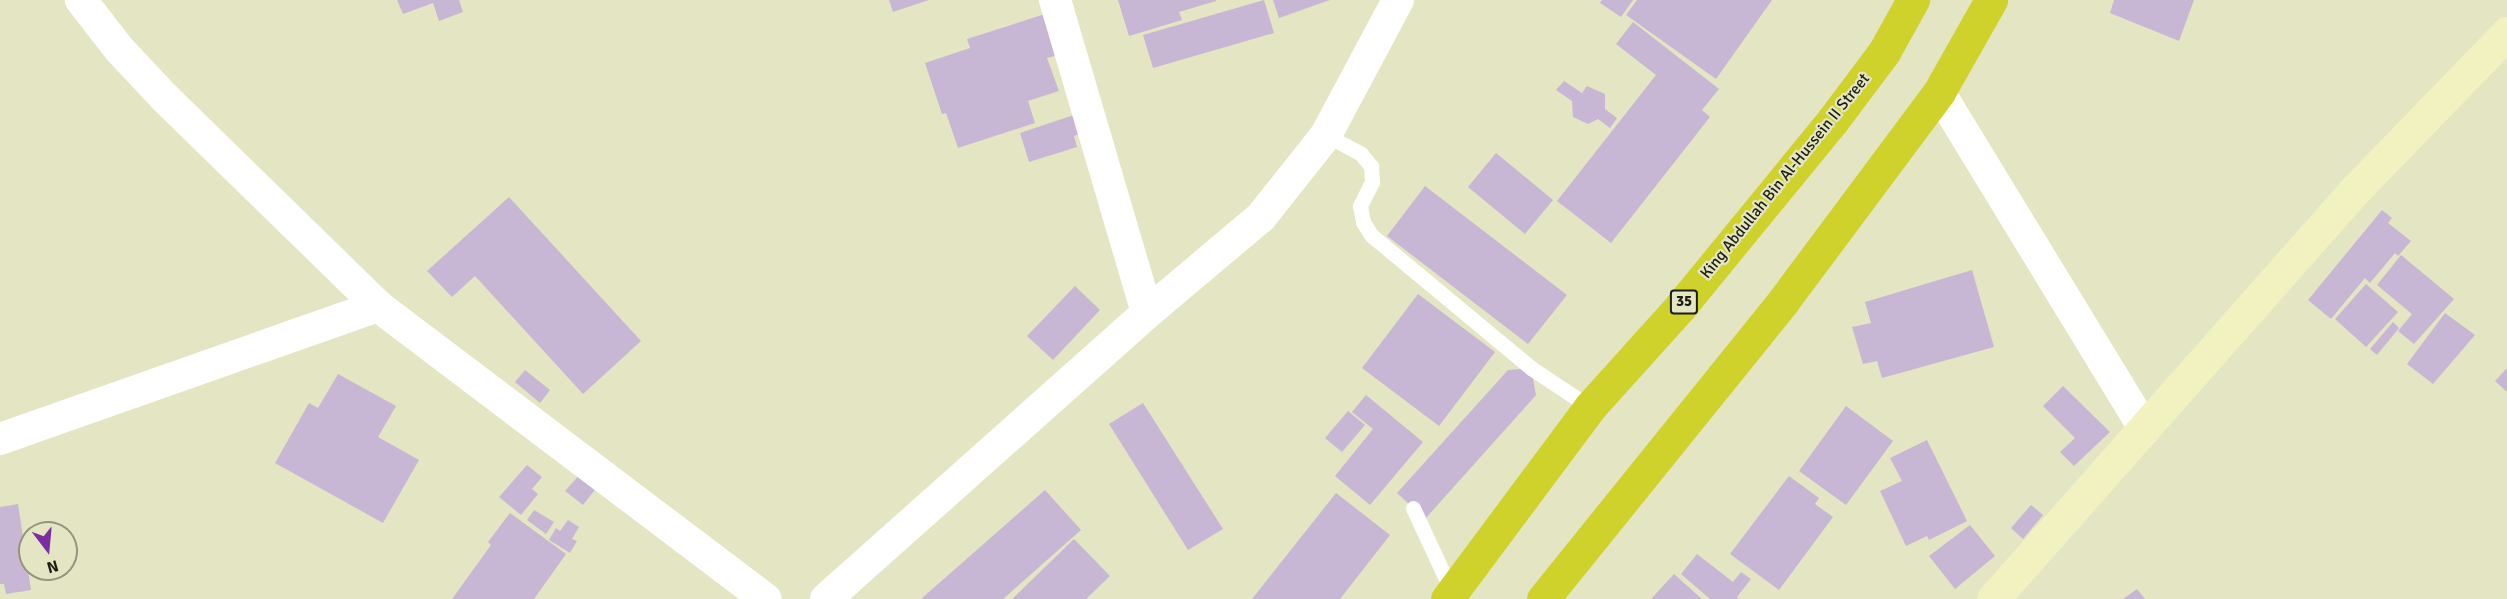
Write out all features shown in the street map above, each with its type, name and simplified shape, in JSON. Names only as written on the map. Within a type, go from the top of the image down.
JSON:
[{"type":"highway","name":"King Abdullah Bin Al-Hussein II Street","points":[[1450,596],[1590,407],[1680,307],[1833,120],[1884,52],[1913,0]]},
{"type":"highway","points":[[1543,599],[1784,300],[1939,92],[1991,0]]},
{"type":"street","points":[[81,0],[119,49],[164,97],[378,306],[766,599]]},
{"type":"street","points":[[1054,0],[1147,314]]},
{"type":"street","points":[[826,599],[1147,314],[1261,217],[1326,135],[1398,0]]},
{"type":"street","points":[[1994,599],[2354,191],[2507,33]]},
{"type":"street","points":[[1939,92],[2145,429]]},
{"type":"street","points":[[0,439],[378,306]]},
{"type":"lane","points":[[1326,135],[1361,154],[1371,166],[1372,182],[1360,206],[1363,222],[1371,235],[1531,368],[1590,407]]},
{"type":"lane","points":[[1413,508],[1450,596]]},
{"type":"building","points":[[397,0],[459,0],[463,12],[439,21],[433,3],[403,14]]},
{"type":"building","points":[[889,0],[929,0],[893,12]]},
{"type":"building","points":[[1118,0],[1216,1],[1179,12],[1182,20],[1129,36]]},
{"type":"building","points":[[1264,0],[1274,33],[1153,68],[1143,35]]},
{"type":"building","points":[[1273,0],[1330,0],[1279,18]]},
{"type":"building","points":[[1602,0],[1633,0],[1621,17],[1600,3]]},
{"type":"building","points":[[1637,0],[1772,0],[1716,79],[1626,15]]},
{"type":"building","points":[[2114,0],[2194,0],[2179,41],[2110,13]]},
{"type":"building","points":[[1048,13],[1061,54],[1047,58],[1059,91],[1028,101],[1035,123],[958,148],[946,113],[942,114],[925,63],[970,48],[967,39]]},
{"type":"building","points":[[1633,22],[1719,89],[1702,110],[1710,117],[1611,243],[1557,201],[1656,75],[1616,44]]},
{"type":"building","points":[[1564,81],[1582,93],[1587,86],[1605,94],[1605,109],[1617,118],[1610,128],[1598,119],[1588,124],[1573,117],[1572,101],[1556,90]]},
{"type":"building","points":[[1074,115],[1080,134],[1074,136],[1077,147],[1029,162],[1020,133]]},
{"type":"building","points":[[1496,153],[1553,200],[1525,234],[1468,187]]},
{"type":"building","points":[[1425,186],[1567,295],[1528,344],[1387,236]]},
{"type":"building","points":[[509,197],[641,341],[583,394],[475,276],[452,297],[427,271]]},
{"type":"building","points":[[2382,210],[2392,218],[2388,223],[2411,241],[2398,256],[2395,253],[2370,283],[2365,278],[2331,319],[2308,300]]},
{"type":"building","points":[[2401,255],[2454,299],[2414,344],[2398,331],[2412,314],[2377,285]]},
{"type":"building","points":[[1972,270],[1994,347],[1882,378],[1877,361],[1863,364],[1852,327],[1871,323],[1865,302]]},
{"type":"building","points":[[2366,284],[2398,312],[2366,347],[2335,319]]},
{"type":"building","points":[[1075,286],[1100,310],[1053,360],[1027,336]]},
{"type":"building","points":[[1418,294],[1495,352],[1439,426],[1362,368]]},
{"type":"building","points":[[2445,313],[2475,335],[2433,384],[2407,364]]},
{"type":"building","points":[[2393,322],[2399,328],[2377,355],[2370,349]]},
{"type":"building","points":[[1531,368],[1536,395],[1425,519],[1397,493],[1508,370]]},
{"type":"building","points":[[2507,368],[2507,392],[2495,381]]},
{"type":"building","points":[[525,370],[550,390],[540,403],[515,382]]},
{"type":"building","points":[[338,374],[396,406],[378,437],[419,460],[383,523],[275,463],[309,403],[318,408]]},
{"type":"building","points":[[2063,386],[2110,432],[2074,466],[2060,452],[2075,438],[2043,406]]},
{"type":"building","points":[[1366,395],[1423,442],[1370,505],[1335,476],[1373,429],[1352,412]]},
{"type":"building","points":[[1143,403],[1223,529],[1188,550],[1109,424]]},
{"type":"building","points":[[1846,406],[1893,441],[1846,505],[1799,471]]},
{"type":"building","points":[[1348,411],[1365,425],[1342,452],[1325,438]]},
{"type":"building","points":[[1927,440],[1967,521],[1929,540],[1927,536],[1906,546],[1880,491],[1902,481],[1890,458]]},
{"type":"building","points":[[527,465],[542,477],[532,489],[538,494],[521,515],[499,497]]},
{"type":"building","points":[[582,472],[598,486],[583,505],[565,491]]},
{"type":"building","points":[[1789,476],[1819,498],[1815,504],[1833,517],[1779,590],[1730,554]]},
{"type":"building","points":[[1045,490],[1081,530],[1003,599],[921,599]]},
{"type":"building","points":[[1336,493],[1390,535],[1340,599],[1252,599]]},
{"type":"building","points":[[18,504],[21,521],[18,521],[18,581],[30,581],[31,590],[6,594],[4,584],[0,584],[0,507]]},
{"type":"building","points":[[2031,505],[2043,515],[2023,539],[2011,528]]},
{"type":"building","points":[[534,510],[554,522],[546,534],[527,520]]},
{"type":"building","points":[[510,513],[566,554],[534,599],[452,599],[491,545],[488,542]]},
{"type":"building","points":[[568,520],[579,527],[572,539],[577,541],[570,553],[549,540],[556,528],[560,531]]},
{"type":"building","points":[[1970,525],[1995,556],[1955,589],[1929,556]]},
{"type":"building","points":[[1074,539],[1110,576],[1086,599],[1012,599]]},
{"type":"building","points":[[1697,554],[1733,582],[1741,572],[1751,579],[1737,597],[1739,599],[1710,599],[1681,574]]},
{"type":"building","points":[[1674,574],[1702,599],[1651,599]]},
{"type":"building","points":[[2137,589],[2145,599],[2123,599]]}]
